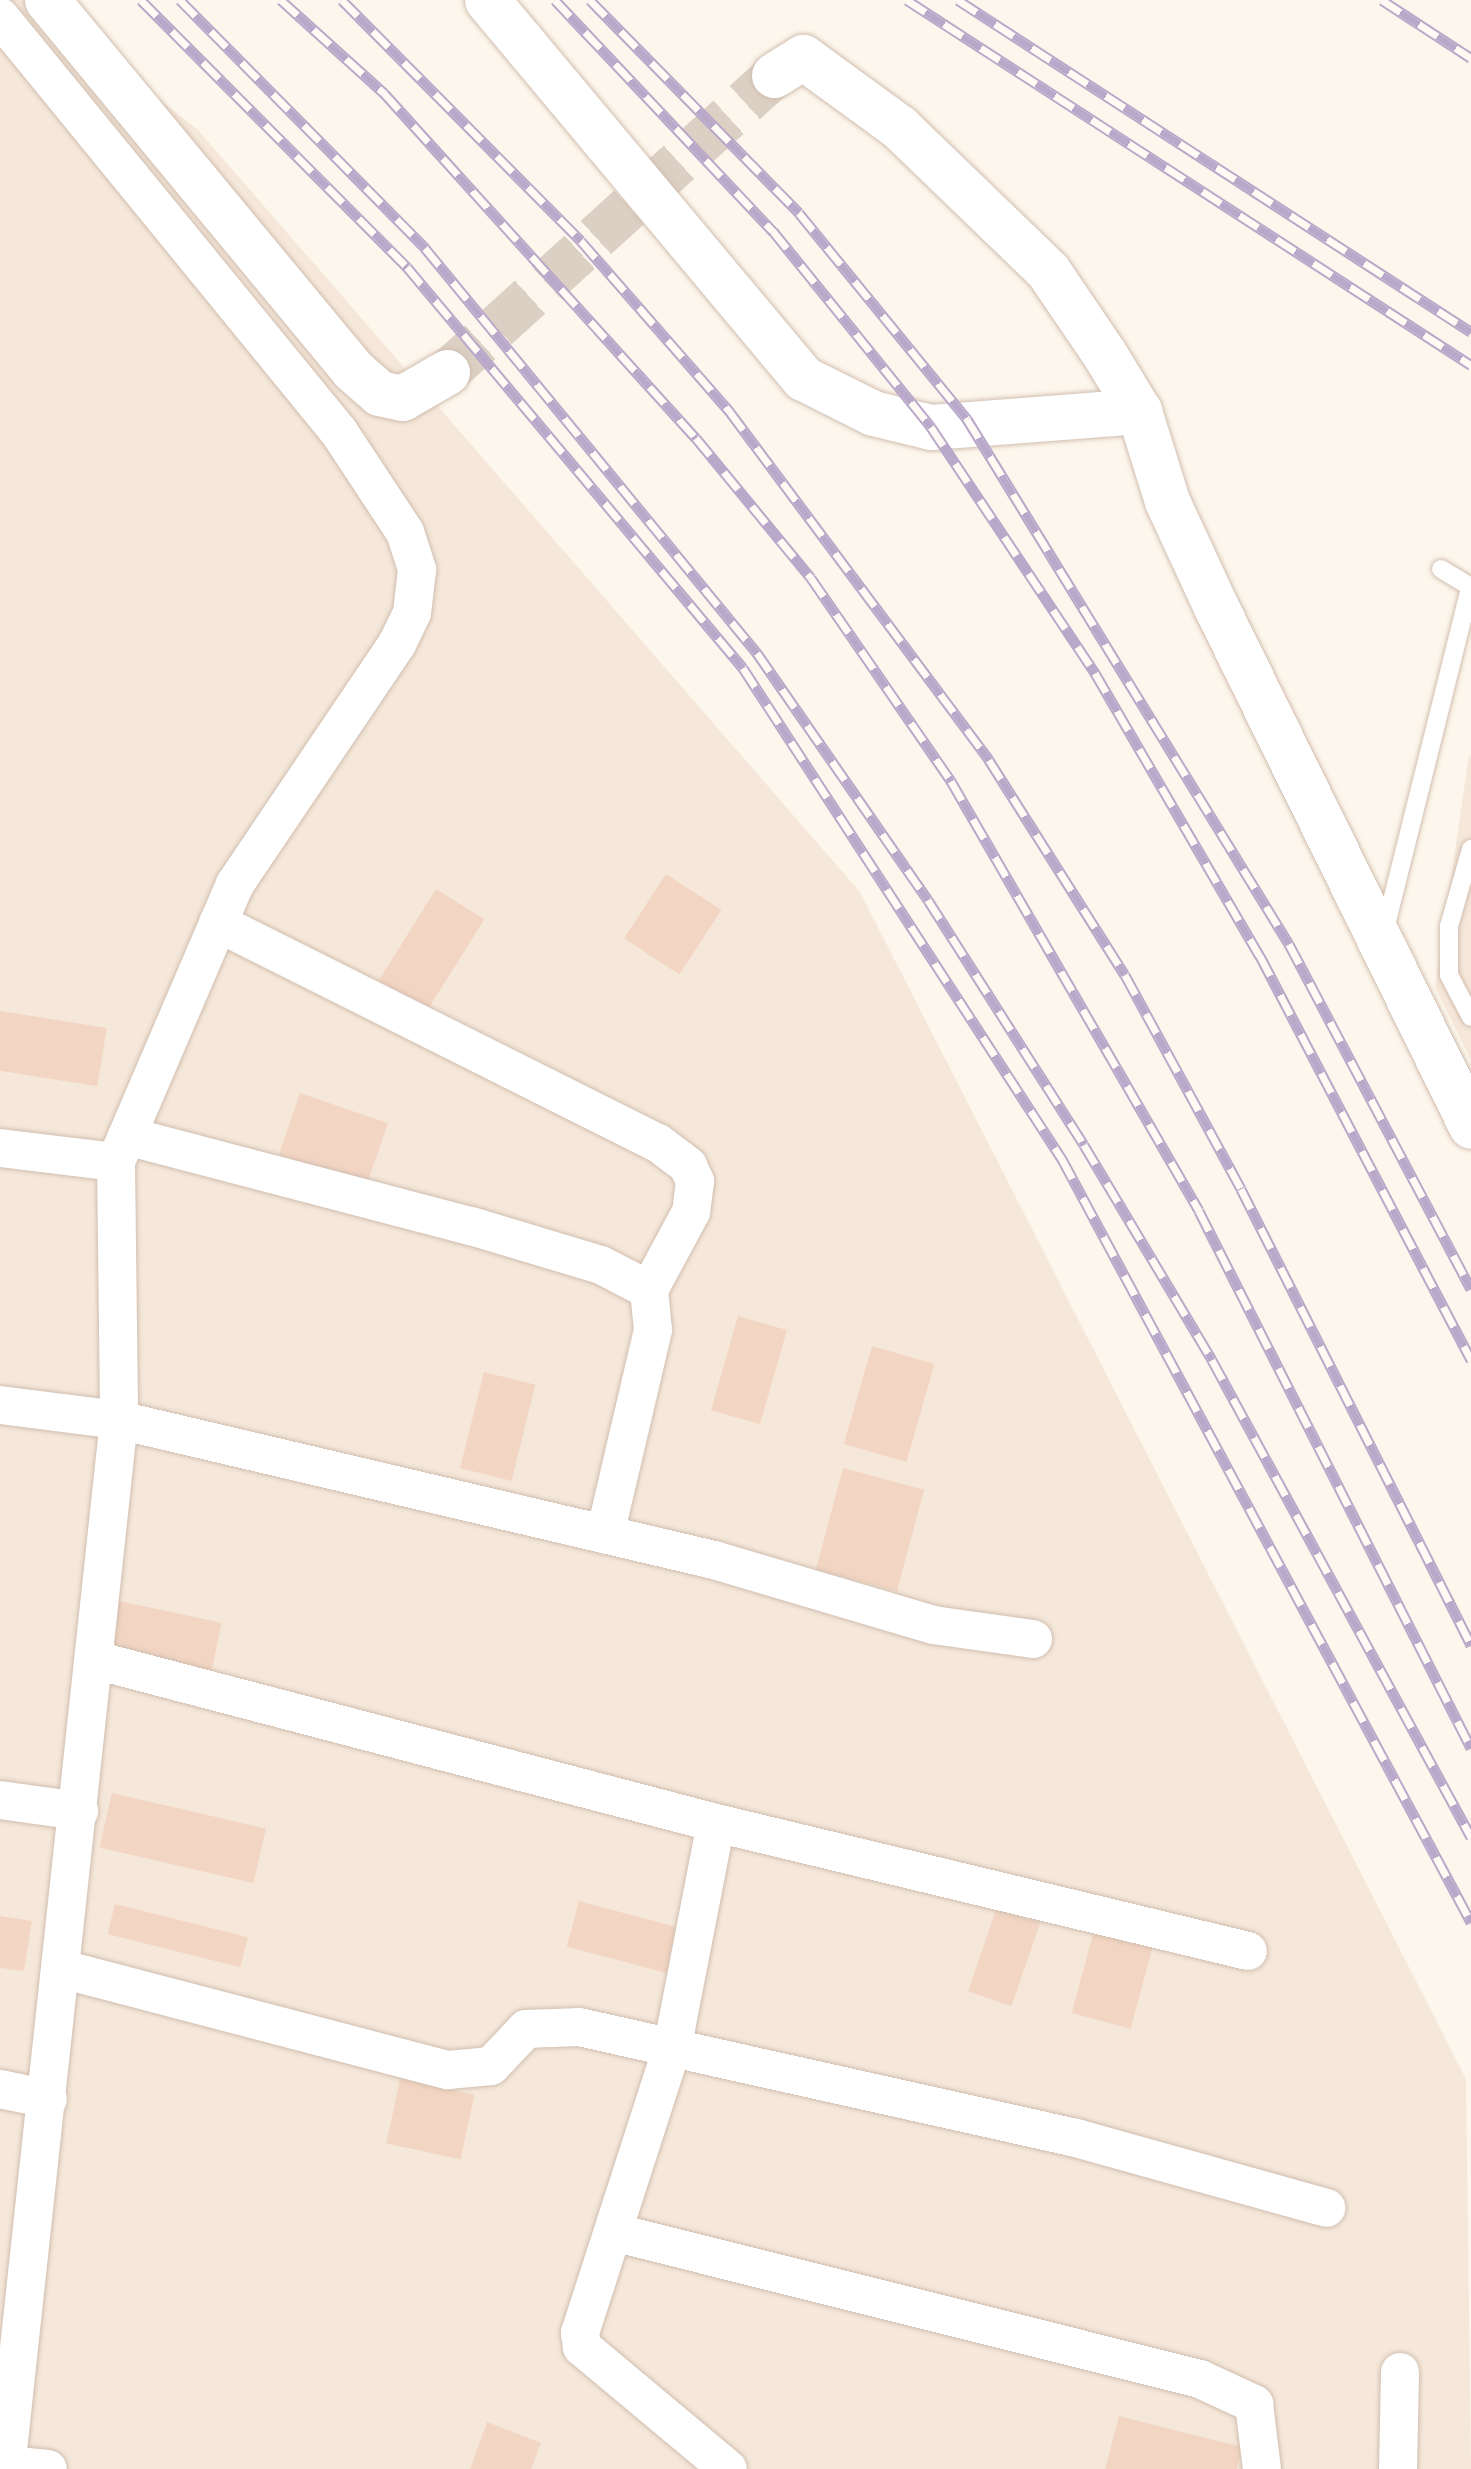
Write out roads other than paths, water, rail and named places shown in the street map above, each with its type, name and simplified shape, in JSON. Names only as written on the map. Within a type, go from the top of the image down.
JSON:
[{"type":"street","points":[[47,0],[353,370],[379,393],[402,398],[447,372]]},
{"type":"street","points":[[487,0],[803,378],[873,413],[932,426],[1139,411]]},
{"type":"street","points":[[0,17],[339,432],[405,532],[418,570],[412,613],[397,644],[235,884],[122,1149],[119,1420],[80,1811],[6,2467],[48,2469]]},
{"type":"street","points":[[774,75],[803,57],[899,127],[1048,271],[1139,411],[1166,502],[1471,1126]]},
{"type":"street","points":[[218,923],[642,1135],[688,1166],[695,1180],[691,1212],[649,1290],[653,1330],[606,1534]]},
{"type":"street","points":[[0,1148],[122,1149],[470,1226],[601,1265],[649,1290]]},
{"type":"street","points":[[0,1405],[119,1420],[606,1534],[933,1625],[1033,1640]]},
{"type":"street","points":[[95,1660],[716,1823],[1248,1950]]},
{"type":"street","points":[[0,1800],[80,1811]]},
{"type":"street","points":[[716,1823],[673,2046],[613,2232],[581,2316],[582,2347],[728,2469]]},
{"type":"street","points":[[62,1969],[448,2070],[491,2066],[526,2029],[540,2025],[673,2046],[1076,2138],[1326,2208]]},
{"type":"street","points":[[0,2089],[48,2099]]},
{"type":"street","points":[[613,2232],[1200,2379],[1254,2404],[1262,2469]]},
{"type":"street","points":[[1398,2469],[1400,2372]]},
{"type":"lane","points":[[1382,938],[1470,587],[1442,569]]},
{"type":"lane","points":[[1471,848],[1455,890],[1450,976],[1471,1017]]},
{"type":"tunnel","points":[[447,372],[774,75]]},
{"type":"railway","points":[[141,0],[407,267],[743,668],[1062,1159],[1471,1922]]},
{"type":"railway","points":[[180,0],[425,248],[757,653],[928,900],[1084,1145],[1212,1360],[1471,1837]]},
{"type":"railway","points":[[281,0],[384,93],[696,438],[811,578],[951,781],[1199,1211],[1471,1748]]},
{"type":"railway","points":[[342,0],[581,241],[730,412],[989,760],[1125,975],[1241,1189],[1471,1645]]},
{"type":"railway","points":[[555,0],[773,231],[931,427],[1095,673],[1260,956],[1471,1360]]},
{"type":"railway","points":[[590,0],[799,213],[967,419],[1289,944],[1471,1289]]},
{"type":"railway","points":[[907,0],[1471,365]]},
{"type":"railway","points":[[958,0],[1471,332]]},
{"type":"railway","points":[[1382,0],[1471,58]]}]
